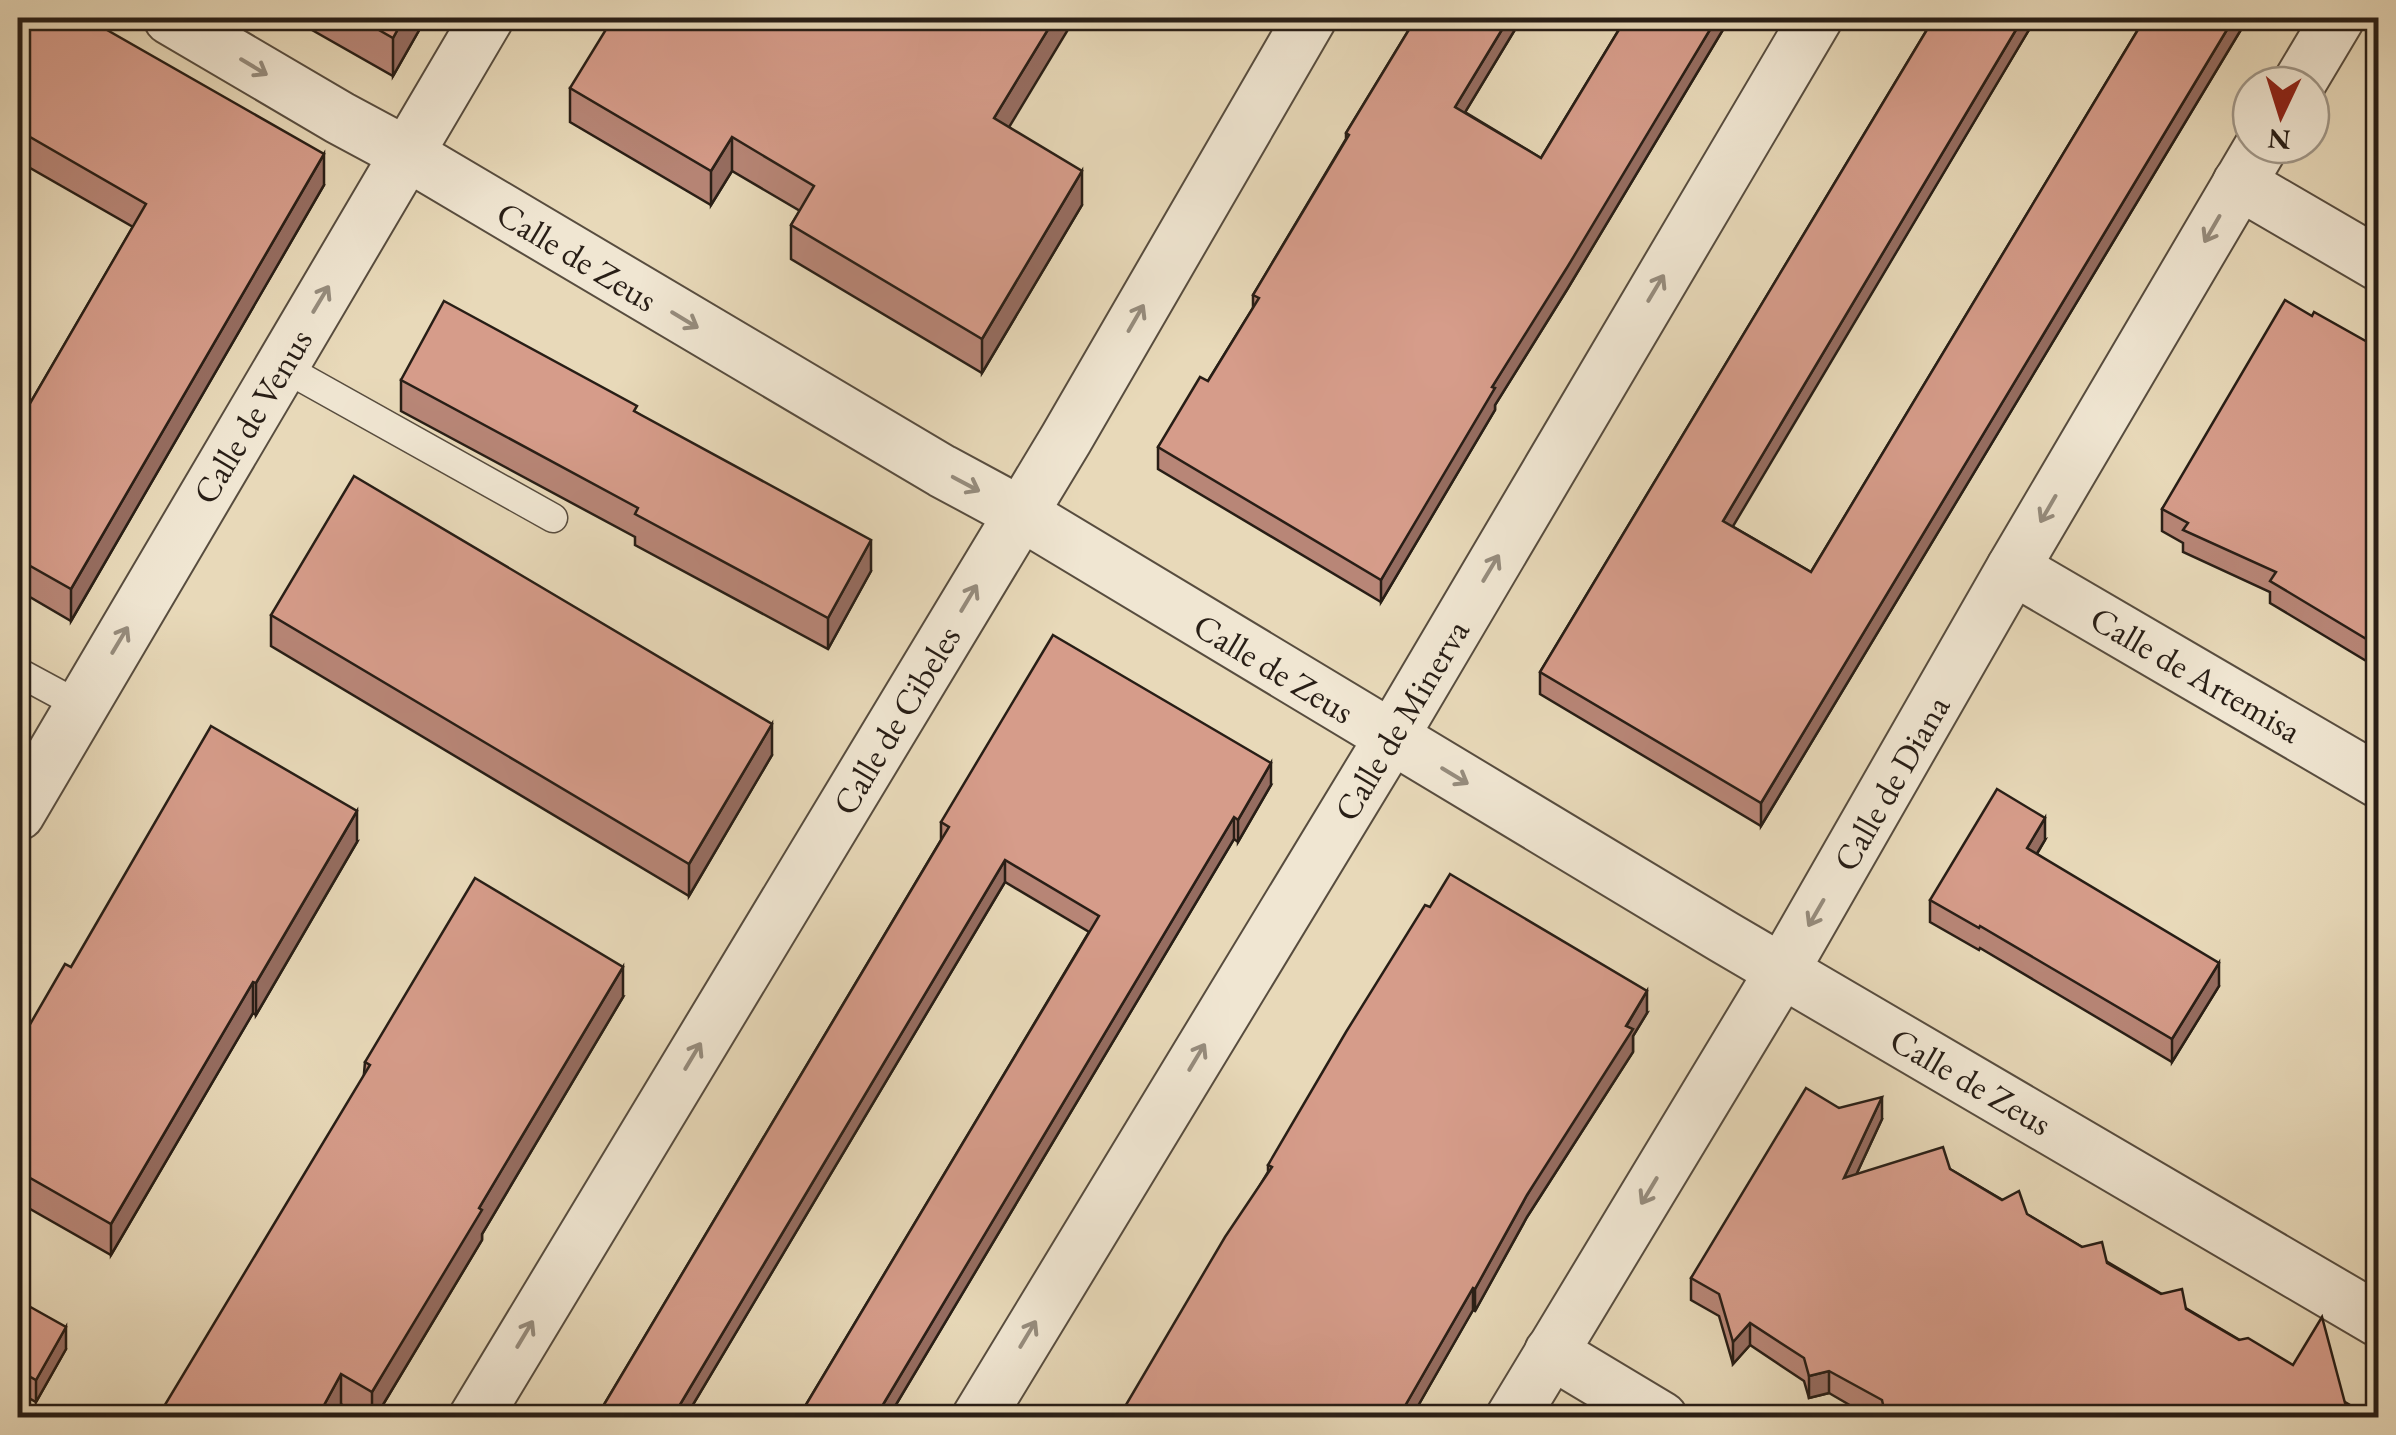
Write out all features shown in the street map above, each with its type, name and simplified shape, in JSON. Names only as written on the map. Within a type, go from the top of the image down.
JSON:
[{"type":"street","name":"Calle de Zeus","points":[[170,18],[1020,514],[1782,971],[2378,1320]]},
{"type":"street","name":"Calle de Venus","points":[[18,814],[31,759],[81,706],[487,18]]},
{"type":"street","name":"Calle de Cibeles","points":[[475,1418],[1066,439],[1310,18]]},
{"type":"street","name":"Calle de Minerva","points":[[978,1418],[1391,738],[1816,18]]},
{"type":"street","points":[[2310,65],[2338,18]]},
{"type":"street","name":"Calle de Diana","points":[[1512,1418],[1782,971],[2249,165]]},
{"type":"street","points":[[2251,165],[2378,264]]},
{"type":"street","name":"Calle de Artemisa","points":[[2013,568],[2378,781]]},
{"type":"street","points":[[1551,1352],[1661,1418]]},
{"type":"lane","points":[[281,366],[552,518]]},
{"type":"lane","points":[[18,672],[81,706]]},
{"type":"building","points":[[18,18],[86,18],[324,154],[71,589],[18,559],[18,424],[146,204],[18,130]]},
{"type":"building","points":[[358,18],[404,18],[393,38]]},
{"type":"building","points":[[613,18],[1055,18],[994,118],[1082,171],[982,339],[791,225],[814,186],[732,137],[711,171],[570,88]]},
{"type":"building","points":[[1416,18],[1509,18],[1455,107],[1541,158],[1626,18],[1717,18],[1492,387],[1495,388],[1381,580],[1158,447],[1200,377],[1208,381],[1259,298],[1253,295]]},
{"type":"building","points":[[1934,18],[2023,18],[1723,521],[1811,572],[2145,18],[2234,18],[1761,803],[1540,672]]},
{"type":"building","points":[[2285,300],[2378,348],[2378,646],[2270,581],[2276,572],[2183,530],[2188,523],[2162,509]]},
{"type":"building","points":[[444,301],[637,406],[634,411],[871,540],[828,618],[635,514],[638,508],[401,380]]},
{"type":"building","points":[[354,476],[772,724],[689,864],[271,615]]},
{"type":"building","points":[[1053,635],[1271,763],[1238,820],[1234,817],[875,1418],[798,1418],[1099,916],[1005,860],[672,1418],[596,1418],[949,827],[941,822]]},
{"type":"building","points":[[211,726],[357,811],[111,1224],[18,1171],[18,1045],[65,964],[71,967]]},
{"type":"building","points":[[1997,789],[2045,818],[2027,848],[2219,963],[2172,1039],[1930,900]]},
{"type":"building","points":[[1450,874],[1647,991],[1626,1026],[1633,1029],[1527,1195],[1398,1418],[1122,1418],[1120,1415],[1225,1237],[1272,1167],[1268,1165],[1346,1032],[1425,905],[1430,907]]},
{"type":"building","points":[[475,878],[623,967],[479,1208],[482,1210],[372,1392],[341,1374],[317,1418],[157,1418],[370,1065],[365,1062]]},
{"type":"building","points":[[1806,1088],[1839,1108],[1882,1097],[1844,1178],[1943,1147],[1950,1169],[2002,1200],[2019,1191],[2027,1214],[2082,1247],[2102,1242],[2107,1263],[2161,1294],[2182,1289],[2186,1309],[2239,1340],[2248,1338],[2293,1365],[2322,1317],[2345,1403],[2372,1418],[1886,1418],[1882,1400],[1829,1371],[1809,1376],[1804,1358],[1750,1323],[1733,1342],[1719,1294],[1691,1278]]},
{"type":"building","points":[[18,1300],[66,1327],[36,1380],[18,1370]]}]
